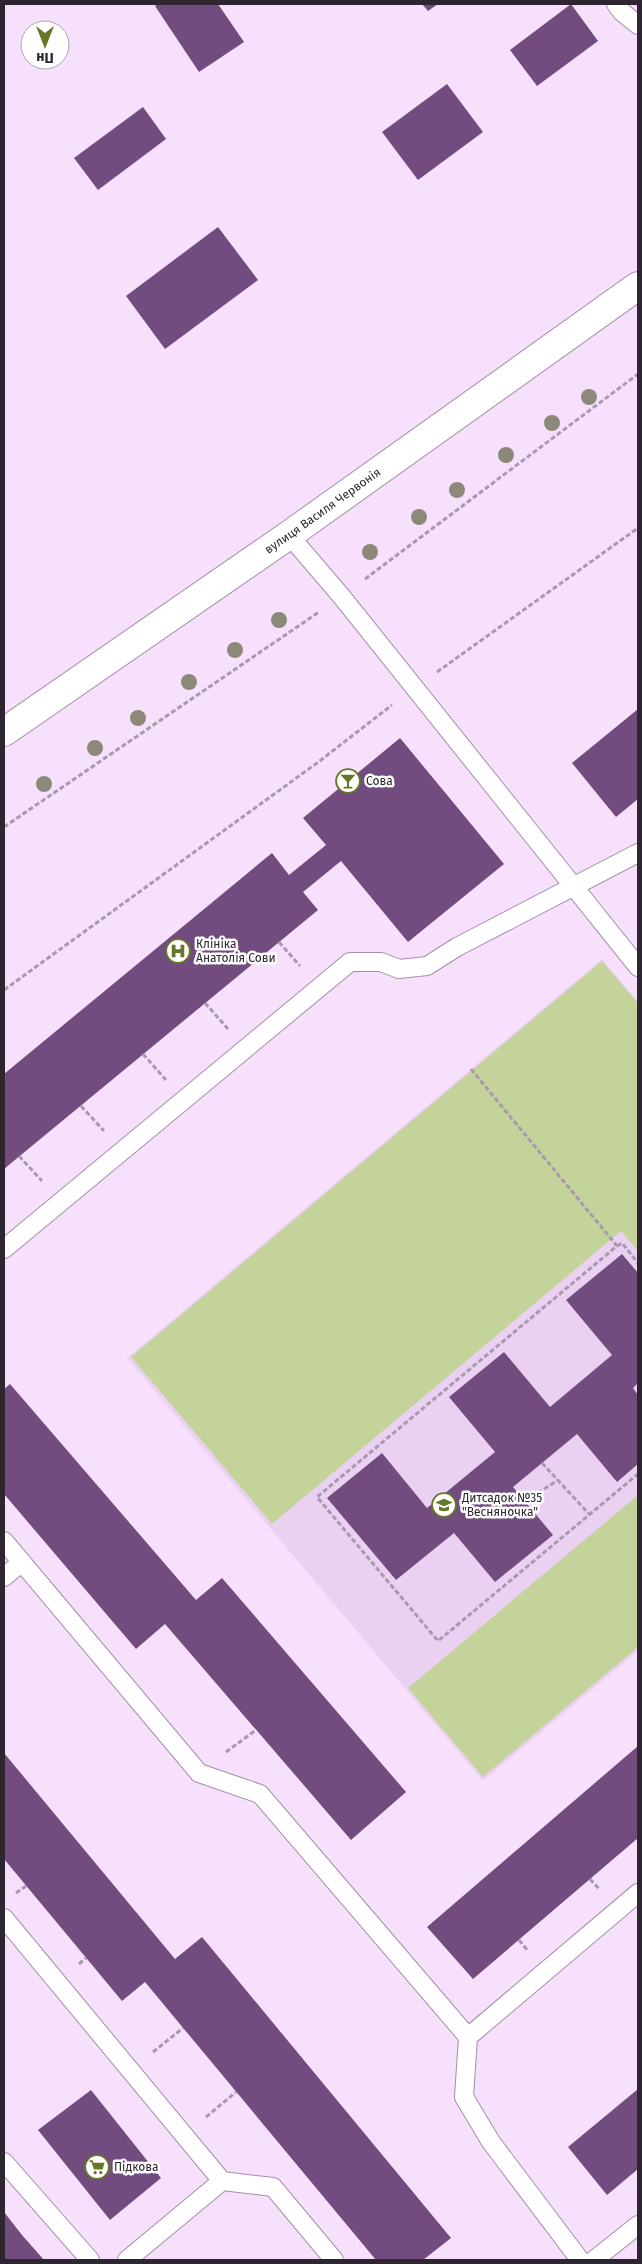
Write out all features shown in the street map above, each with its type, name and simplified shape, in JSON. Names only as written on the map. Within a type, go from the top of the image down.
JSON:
[{"type":"main road","name":"вулиця Василя Червонія","points":[[6,726],[289,535],[638,286]]},
{"type":"lane","points":[[616,4],[622,12],[638,25]]},
{"type":"lane","points":[[289,535],[342,596],[638,967]]},
{"type":"lane","points":[[4,1249],[350,962],[381,962],[400,969],[428,966],[457,947],[638,853]]},
{"type":"lane","points":[[4,1541],[199,1773],[260,1794],[468,2037],[464,2097],[491,2142],[580,2260]]},
{"type":"lane","points":[[4,1577],[22,1562]]},
{"type":"lane","points":[[468,2037],[638,1893]]},
{"type":"lane","points":[[4,1918],[222,2181],[273,2187],[334,2260]]},
{"type":"lane","points":[[4,2162],[90,2260]]},
{"type":"lane","points":[[127,2260],[222,2181]]},
{"type":"lane","points":[[594,2260],[638,2224]]},
{"type":"path","points":[[4,990],[317,763],[415,688],[638,528]]},
{"type":"path","points":[[471,1070],[618,1246]]},
{"type":"path","points":[[81,1106],[122,1150]]},
{"type":"path","points":[[19,1156],[61,1201]]},
{"type":"path","points":[[638,1263],[622,1243],[317,1497],[438,1641],[638,1474]]},
{"type":"path","points":[[542,1463],[590,1514]]},
{"type":"path","points":[[525,1502],[558,1480]]},
{"type":"path","points":[[131,2070],[183,2028]]},
{"type":"path","points":[[185,2136],[236,2092]]},
{"type":"shaded area","name":"Дитсадок №35 \"Весняночка\"","points":[[602,959],[638,1002],[638,1651],[483,1781],[127,1358]]},
{"type":"green space","points":[[602,961],[638,1003],[638,1251],[621,1231],[272,1524],[131,1357]]},
{"type":"green space","points":[[638,1495],[638,1647],[483,1777],[408,1688]]},
{"type":"building","points":[[158,4],[218,4],[244,42],[199,72],[155,6]]},
{"type":"building","points":[[422,4],[438,4],[428,11]]},
{"type":"building","points":[[571,4],[598,41],[537,86],[510,50]]},
{"type":"building","points":[[447,84],[483,132],[418,180],[382,132]]},
{"type":"building","points":[[143,107],[166,139],[98,190],[74,158]]},
{"type":"building","points":[[218,227],[258,280],[165,349],[126,296]]},
{"type":"building","points":[[638,709],[638,799],[616,817],[572,763]]},
{"type":"building","points":[[400,738],[504,864],[408,942],[341,861],[303,892],[318,910],[4,1169],[4,1074],[272,853],[289,875],[326,845],[303,818]]},
{"type":"building","points":[[622,1254],[638,1273],[638,1383],[633,1388],[638,1395],[638,1464],[617,1482],[577,1434],[513,1487],[553,1535],[495,1582],[454,1533],[396,1580],[327,1498],[382,1453],[427,1508],[495,1452],[449,1397],[504,1352],[550,1407],[612,1355],[566,1300]]},
{"type":"building","points":[[10,1384],[196,1600],[222,1578],[406,1792],[351,1840],[165,1624],[136,1649],[4,1494],[4,1389]]},
{"type":"building","points":[[638,1746],[638,1838],[473,1979],[427,1927]]},
{"type":"building","points":[[4,1753],[175,1959],[202,1937],[451,2238],[423,2260],[376,2260],[145,1982],[122,2001],[4,1859]]},
{"type":"building","points":[[638,2089],[638,2169],[607,2195],[568,2147]]},
{"type":"building","points":[[91,2090],[161,2178],[110,2220],[38,2130]]},
{"type":"building","points":[[4,2212],[22,2235],[44,2260],[4,2260]]},
{"type":"place","name":"Сова","points":[[348,781]]},
{"type":"place","name":"Клініка Анатолія Сови","points":[[178,951]]},
{"type":"place","name":"Дитсадок №35 \"Весняночка\"","points":[[444,1505]]},
{"type":"place","name":"Підкова","points":[[97,2167]]}]
